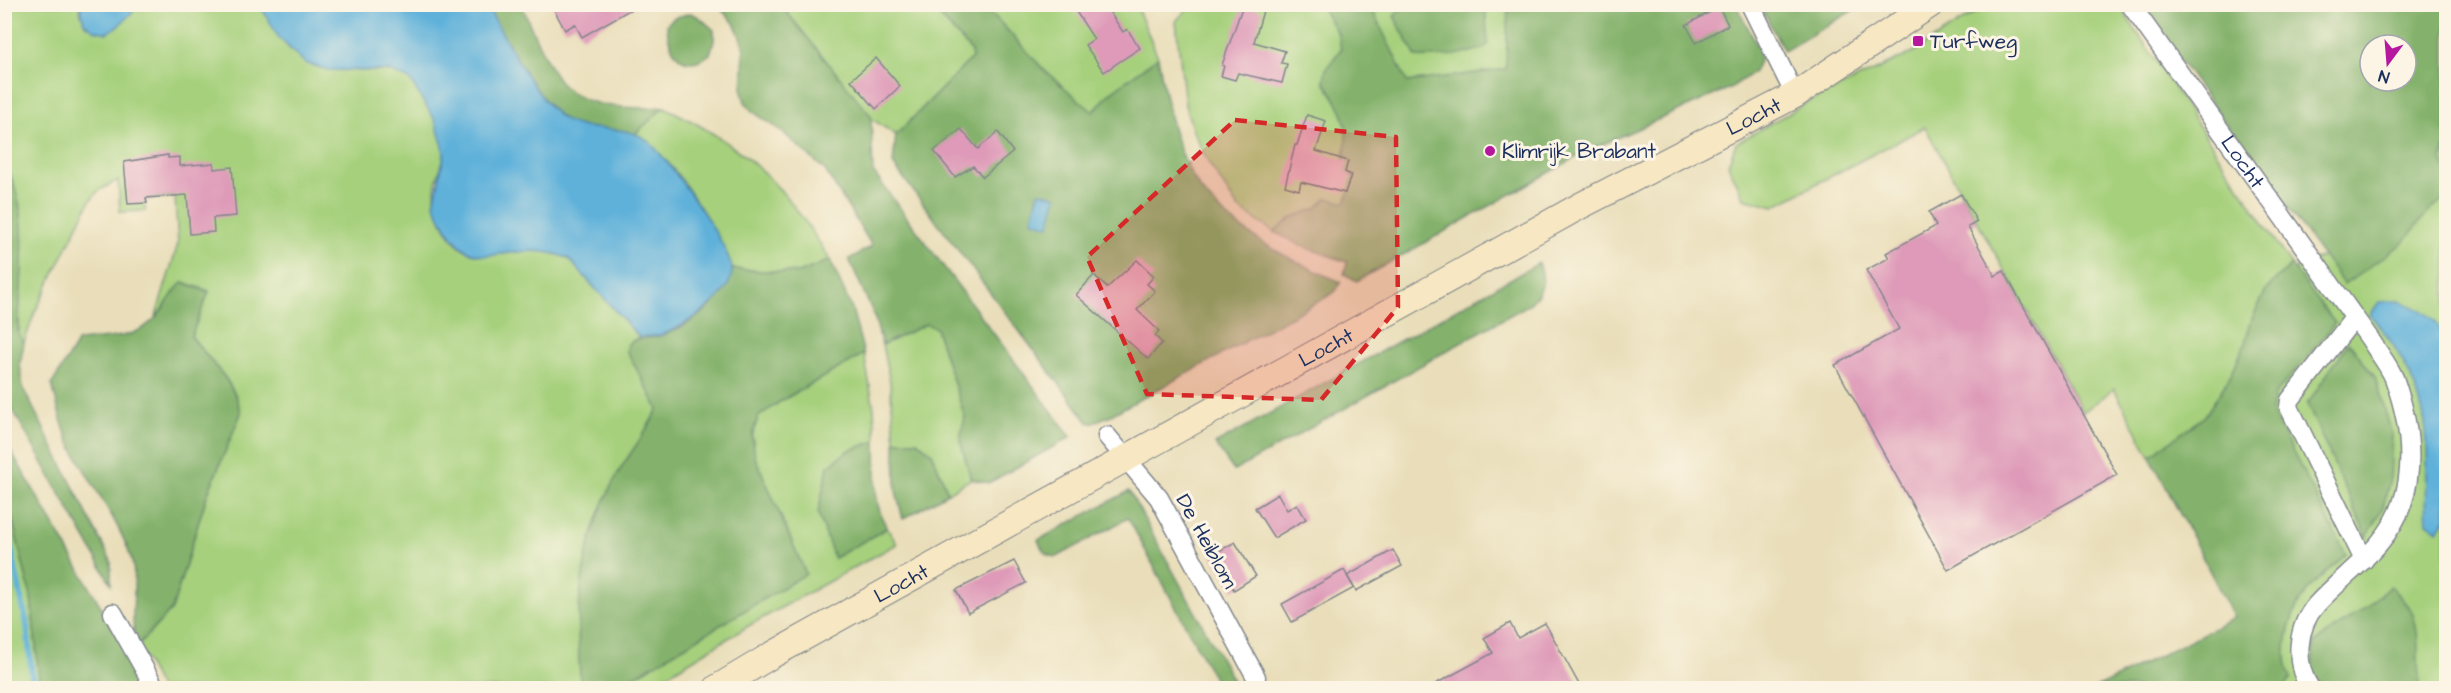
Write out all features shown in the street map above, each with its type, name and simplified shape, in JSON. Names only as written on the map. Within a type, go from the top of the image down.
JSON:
[{"type":"street","points":[[1750,4],[1795,95]]},
{"type":"street","name":"Locht","points":[[717,688],[1580,206],[1795,95],[1931,4]]},
{"type":"street","name":"Locht","points":[[2130,4],[2393,376],[2406,424],[2410,456],[2402,506],[2385,537],[2315,606],[2300,640],[2299,669],[2310,688]]},
{"type":"street","points":[[2354,318],[2290,400],[2289,407],[2364,560]]},
{"type":"street","name":"De Heiblom","points":[[1107,436],[1159,498],[1256,677]]},
{"type":"street","points":[[113,613],[155,688]]},
{"type":"highlighted area","points":[[1235,120],[1396,137],[1398,307],[1321,400],[1147,394],[1087,257]]},
{"type":"green space","points":[[1192,4],[1643,5],[1677,88],[1324,81],[1339,106],[1346,125],[1346,145],[1341,173],[1354,176],[1345,203],[1327,198],[1317,208],[1293,217],[1274,232],[1238,208],[1208,162],[1193,131],[1185,105],[1176,21]]},
{"type":"green space","points":[[4,5],[80,5],[86,26],[117,27],[139,5],[260,5],[283,41],[304,60],[332,69],[397,73],[410,79],[421,93],[441,135],[444,153],[435,187],[436,199],[443,223],[451,238],[462,248],[476,254],[532,250],[568,258],[639,337],[628,344],[627,351],[658,409],[606,497],[579,620],[581,688],[160,688],[138,645],[172,609],[206,498],[241,413],[236,396],[226,379],[191,336],[209,291],[183,282],[155,319],[178,244],[175,197],[145,199],[145,211],[120,212],[118,180],[98,191],[90,201],[35,312],[24,343],[19,338],[21,208],[4,165]]},
{"type":"green space","points":[[486,5],[522,5],[555,75],[562,85],[579,97],[615,106],[664,107],[635,134],[594,130],[571,124],[559,116],[536,88]]},
{"type":"green space","points":[[717,5],[781,5],[871,116],[873,172],[1071,437],[989,483],[971,479],[960,439],[965,417],[936,328],[926,324],[882,345],[874,315],[849,259],[871,247],[871,244],[825,170],[781,131],[752,111],[745,102],[742,92],[744,48],[734,23]]},
{"type":"green space","points":[[781,5],[930,5],[971,51],[972,58],[896,135],[873,120]]},
{"type":"green space","points":[[930,5],[984,5],[1045,71],[1093,112],[1110,93],[1158,57],[1173,128],[1185,162],[1203,192],[1216,207],[1267,245],[1341,282],[1335,292],[1109,416],[1088,422],[893,164],[896,135],[972,58],[971,51]]},
{"type":"green space","points":[[984,5],[1136,5],[1158,57],[1110,93],[1093,113],[1045,71]]},
{"type":"green space","points":[[1320,5],[1370,5],[1407,82],[1506,69],[1508,5],[1736,5],[1762,54],[1754,72],[1730,88],[1587,151],[1357,281],[1344,274],[1347,262],[1304,247],[1274,232],[1293,217],[1317,208],[1327,198],[1345,203],[1354,176],[1341,173],[1346,145],[1346,125],[1339,106],[1324,81],[1326,69],[1341,49],[1338,34]]},
{"type":"green space","points":[[1404,5],[1485,5],[1488,45],[1464,53],[1416,57],[1394,16]]},
{"type":"green space","points":[[1760,5],[1862,5],[1784,51]]},
{"type":"green space","points":[[1987,5],[2119,5],[2291,265],[2267,289],[2252,319],[2244,346],[2230,377],[2205,416],[2150,456],[2114,389],[2083,412],[1925,127],[1774,206],[1744,198],[1728,165],[1736,143],[1806,103],[1910,54]]},
{"type":"green space","points":[[2139,5],[2446,5],[2446,143],[2442,161],[2446,169],[2446,196],[2424,217],[2403,243],[2344,285]]},
{"type":"green space","points":[[690,13],[699,17],[714,30],[714,41],[710,54],[692,62],[678,57],[670,43],[667,24],[674,18]]},
{"type":"green space","points":[[664,107],[717,136],[760,169],[796,209],[830,260],[799,273],[732,269],[717,235],[692,194],[663,157],[635,134]]},
{"type":"green space","points":[[2446,143],[2446,688],[2106,688],[2238,619],[2211,420],[2274,293],[2299,266],[2331,253],[2442,161]]},
{"type":"green space","points":[[4,165],[19,201],[22,223],[23,246],[18,332],[24,343],[20,364],[23,388],[111,561],[111,584],[5,396]]},
{"type":"green space","points":[[830,260],[852,309],[864,354],[781,401],[758,417],[752,436],[755,457],[806,574],[615,688],[581,688],[579,605],[587,553],[594,527],[617,475],[658,409],[627,351],[628,344],[670,332],[694,319],[723,291],[732,269],[799,273]]},
{"type":"green space","points":[[1539,263],[1542,286],[1537,296],[1528,305],[1234,471],[1215,444]]},
{"type":"green space","points":[[2291,265],[2335,323],[2275,395],[2271,410],[2346,554],[2311,586],[2297,607],[2289,627],[2286,649],[2291,679],[2284,688],[2096,688],[2234,618],[2150,456],[2205,416],[2230,377],[2244,346],[2252,319],[2267,289]]},
{"type":"green space","points":[[183,282],[209,292],[191,336],[226,379],[236,396],[241,413],[206,498],[172,609],[138,645],[133,623],[134,578],[130,555],[117,526],[68,438],[52,384],[78,341],[120,336],[140,330],[157,316]]},
{"type":"green space","points":[[926,324],[936,327],[965,417],[960,439],[971,479],[948,493],[932,453],[917,441],[895,441],[890,382],[882,345]]},
{"type":"green space","points":[[2349,342],[2375,377],[2392,434],[2390,479],[2383,507],[2367,537],[2307,404]]},
{"type":"green space","points":[[864,354],[874,409],[876,441],[848,451],[834,558],[887,528],[897,544],[750,625],[646,688],[615,688],[805,574],[755,457],[752,436],[758,417],[781,401]]},
{"type":"green space","points":[[4,439],[148,688],[40,688],[31,597],[5,488]]},
{"type":"green space","points":[[876,441],[878,506],[887,528],[834,558],[818,513],[828,466],[848,451]]},
{"type":"green space","points":[[895,441],[917,441],[932,453],[948,493],[903,519],[896,491]]},
{"type":"green space","points":[[4,488],[31,597],[40,688],[6,688]]},
{"type":"green space","points":[[1129,491],[1237,688],[1219,688],[1128,518],[1057,557],[1047,554],[1041,547],[1038,540]]},
{"type":"green space","points":[[2390,586],[2406,604],[2416,624],[2421,688],[2322,688],[2312,671],[2314,643],[2368,606]]},
{"type":"water","points":[[80,4],[140,5],[117,27],[107,33],[94,30],[84,23]]},
{"type":"water","points":[[260,5],[486,5],[538,92],[558,115],[579,126],[638,135],[657,150],[697,203],[721,242],[732,270],[730,280],[716,300],[682,325],[661,335],[639,337],[568,258],[544,252],[524,251],[491,255],[476,254],[462,247],[448,231],[434,204],[444,155],[443,146],[435,120],[410,80],[390,71],[328,70],[305,63],[279,38]]},
{"type":"water","points":[[1039,192],[1057,196],[1049,226],[1032,220]]},
{"type":"water","points":[[2400,301],[2433,319],[2441,332],[2446,352],[2446,519],[2438,530],[2427,523],[2426,430],[2418,394],[2403,360],[2370,315],[2379,302]]},
{"type":"building","points":[[551,4],[640,4],[582,37],[575,24],[565,30]]},
{"type":"building","points":[[1071,4],[1104,4],[1123,32],[1127,29],[1140,48],[1104,72],[1085,45],[1094,39]]},
{"type":"building","points":[[1243,5],[1263,11],[1254,42],[1285,51],[1281,63],[1287,64],[1282,83],[1238,73],[1235,80],[1221,76],[1224,66],[1222,65]]},
{"type":"building","points":[[1719,7],[1728,25],[1696,43],[1686,25]]},
{"type":"building","points":[[876,58],[900,86],[876,109],[851,80]]},
{"type":"building","points":[[1307,115],[1326,121],[1316,151],[1348,161],[1345,172],[1351,175],[1345,193],[1301,182],[1299,190],[1285,186],[1295,145],[1297,145]]},
{"type":"building","points":[[961,129],[978,149],[998,132],[1013,152],[983,177],[973,166],[955,177],[934,151]]},
{"type":"building","points":[[168,155],[168,158],[180,157],[180,166],[214,163],[214,169],[232,167],[236,216],[213,218],[214,232],[190,234],[187,195],[146,198],[147,203],[128,204],[124,162]]},
{"type":"building","points":[[1961,194],[1977,222],[1968,227],[1995,276],[2004,271],[2117,475],[1948,570],[1835,365],[1899,329],[1866,270],[1889,258],[1886,253],[1936,226],[1929,212]]},
{"type":"building","points":[[1137,260],[1154,276],[1147,284],[1155,291],[1137,310],[1159,331],[1155,336],[1162,343],[1148,359],[1076,295],[1094,275],[1107,288]]},
{"type":"building","points":[[1278,494],[1287,510],[1297,504],[1306,519],[1274,538],[1255,508]]},
{"type":"building","points":[[1235,542],[1256,576],[1234,590],[1212,555]]},
{"type":"building","points":[[1393,550],[1402,566],[1356,591],[1347,576]]},
{"type":"building","points":[[1014,561],[1026,583],[968,613],[956,590]]},
{"type":"building","points":[[1344,570],[1354,588],[1292,622],[1282,604]]},
{"type":"building","points":[[1510,623],[1518,638],[1545,623],[1581,688],[1428,688],[1493,653],[1484,638]]},
{"type":"waterway","points":[[4,515],[27,625],[33,688]]},
{"type":"place","name":"Turfweg","points":[[1918,41]]},
{"type":"place","name":"Klimrijk Brabant","points":[[1490,151]]}]
